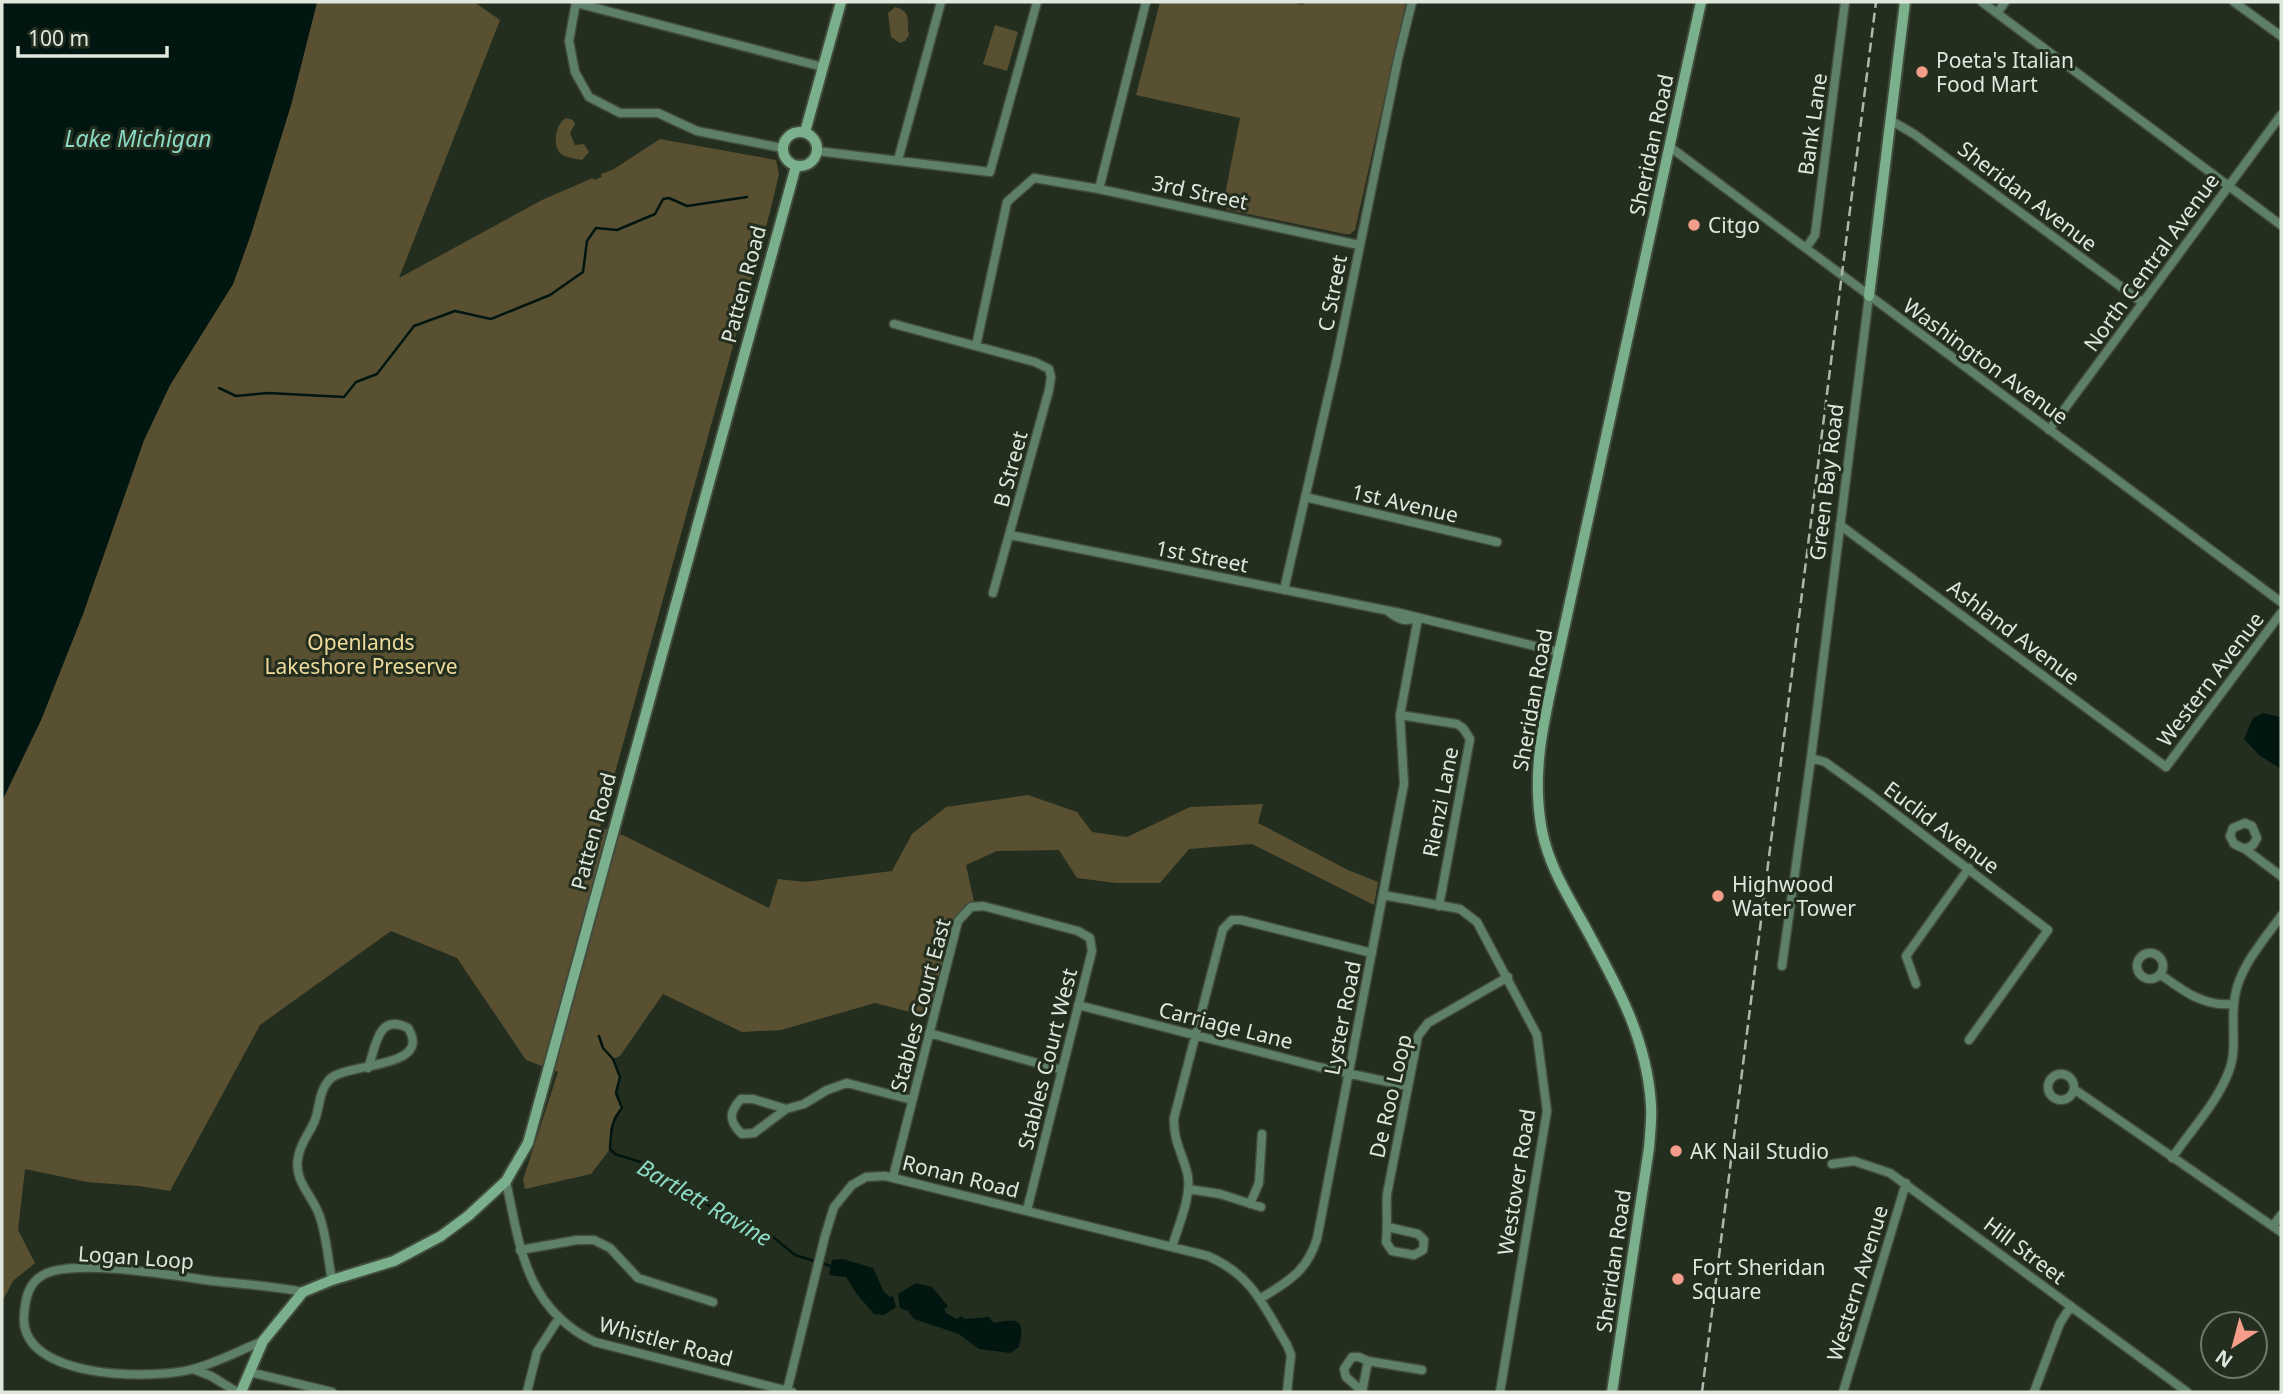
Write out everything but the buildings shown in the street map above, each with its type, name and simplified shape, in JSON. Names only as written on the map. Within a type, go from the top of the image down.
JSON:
[{"type":"street","points":[[782,148],[697,131],[657,113],[620,113],[589,97],[575,72],[569,41],[576,2],[822,66]]},
{"type":"street","points":[[805,132],[841,2]]},
{"type":"street","points":[[898,160],[941,2]]},
{"type":"street","points":[[817,151],[990,172],[1037,2]]},
{"type":"street","points":[[1099,189],[1146,2]]},
{"type":"street","name":"C Street","points":[[1284,590],[1337,358],[1412,2]]},
{"type":"street","name":"Sheridan Road","points":[[1612,1392],[1646,1172],[1651,1108],[1646,1061],[1630,1011],[1556,873],[1542,831],[1536,774],[1559,652],[1701,2]]},
{"type":"street","name":"Bank Lane","points":[[1806,248],[1815,235],[1845,2]]},
{"type":"street","name":"Green Bay Road","points":[[1782,966],[1811,758],[1905,2]]},
{"type":"street","points":[[1982,2],[2281,225]]},
{"type":"street","points":[[1997,12],[2005,2]]},
{"type":"street","points":[[2234,2],[2281,36]]},
{"type":"street","name":"North Central Avenue","points":[[2049,430],[2281,115]]},
{"type":"street","name":"Sheridan Avenue","points":[[1890,120],[1914,134],[2143,303]]},
{"type":"street","points":[[805,132],[815,141],[817,151],[807,165],[796,166],[786,160],[783,142],[791,134],[805,132]]},
{"type":"street","name":"Washington Avenue","points":[[1670,147],[2281,602]]},
{"type":"street","name":"Patten Road","points":[[239,1392],[263,1341],[303,1292],[394,1261],[441,1236],[468,1216],[506,1181],[528,1143],[796,166]]},
{"type":"street","name":"3rd Street","points":[[976,346],[1007,202],[1034,178],[1099,189],[1359,245]]},
{"type":"street","points":[[894,324],[976,346]]},
{"type":"street","name":"B Street","points":[[976,346],[1035,362],[1049,369],[1051,377],[993,593]]},
{"type":"street","name":"1st Avenue","points":[[1305,497],[1497,542]]},
{"type":"street","name":"Ashland Avenue","points":[[1840,525],[2166,767]]},
{"type":"street","name":"1st Street","points":[[1010,535],[1386,610],[1559,652]]},
{"type":"street","name":"Western Avenue","points":[[2166,767],[2281,612]]},
{"type":"street","name":"Lyster Road","points":[[1260,1299],[1299,1273],[1312,1253],[1404,785],[1400,715],[1418,618]]},
{"type":"street","name":"Rienzi Lane","points":[[1400,715],[1457,724],[1470,739],[1439,905]]},
{"type":"street","name":"Euclid Avenue","points":[[1811,758],[1825,762],[2048,930],[1969,1040]]},
{"type":"street","points":[[2245,849],[2281,876]]},
{"type":"street","points":[[1916,984],[1906,956],[1969,869]]},
{"type":"street","name":"Westover Road","points":[[1383,895],[1460,909],[1477,922],[1537,1035],[1547,1111],[1500,1392]]},
{"type":"street","name":"Stables Court East","points":[[892,1177],[958,921],[964,912],[971,907],[983,906],[1078,931],[1090,938],[1090,959]]},
{"type":"street","points":[[2172,1158],[2211,1103],[2230,1069],[2234,1049],[2234,1004],[2238,982],[2281,916]]},
{"type":"street","points":[[1172,1247],[1188,1189],[1188,1179],[1175,1142],[1174,1118],[1219,942],[1226,924],[1241,920],[1372,953]]},
{"type":"street","name":"Stables Court West","points":[[1027,1210],[1090,959]]},
{"type":"street","points":[[2160,974],[2201,1001],[2220,1005],[2234,1004]]},
{"type":"street","name":"De Roo Loop","points":[[1388,1227],[1418,1234],[1424,1240],[1423,1250],[1414,1255],[1392,1251],[1386,1242],[1387,1194],[1415,1044],[1428,1023],[1508,977]]},
{"type":"street","name":"Carriage Lane","points":[[1078,1005],[1406,1086]]},
{"type":"street","points":[[332,1280],[319,1213],[302,1186],[298,1172],[302,1143],[316,1118],[322,1091],[329,1079],[339,1072],[368,1068],[405,1055],[413,1042],[408,1028],[393,1024],[380,1032],[368,1068]]},
{"type":"street","points":[[929,1033],[1062,1070]]},
{"type":"street","points":[[786,1109],[753,1099],[741,1099],[733,1108],[731,1116],[734,1126],[742,1134],[754,1133],[786,1109],[804,1104],[827,1090],[847,1083],[912,1100]]},
{"type":"street","points":[[2074,1089],[2281,1232]]},
{"type":"street","points":[[1250,1203],[1259,1183],[1262,1135]]},
{"type":"street","name":"Hill Street","points":[[1832,1164],[1854,1161],[1890,1173],[1906,1183],[2187,1392]]},
{"type":"street","name":"Ronan Road","points":[[790,1392],[813,1286],[834,1207],[852,1185],[866,1177],[892,1177],[1208,1256],[1240,1274],[1260,1299]]},
{"type":"street","name":"Whistler Road","points":[[506,1181],[520,1250],[536,1289],[559,1318],[582,1336],[595,1342],[790,1392]]},
{"type":"street","name":"Western Avenue","points":[[1843,1392],[1906,1183]]},
{"type":"street","points":[[1188,1189],[1261,1207]]},
{"type":"street","points":[[2273,1226],[2281,1215]]},
{"type":"street","points":[[520,1250],[577,1240],[594,1240],[610,1248],[638,1278],[713,1302]]},
{"type":"street","name":"Logan Loop","points":[[263,1341],[193,1369],[147,1376],[81,1369],[50,1358],[33,1343],[24,1322],[25,1298],[32,1284],[44,1274],[64,1269],[139,1270],[303,1292]]},
{"type":"street","points":[[1260,1299],[1291,1355],[1287,1392]]},
{"type":"street","points":[[2034,1392],[2060,1323],[2071,1307]]},
{"type":"street","points":[[527,1392],[537,1352],[559,1318]]},
{"type":"street","points":[[1362,1392],[1346,1377],[1344,1369],[1352,1357],[1422,1370]]},
{"type":"street","points":[[1362,1392],[1368,1361]]},
{"type":"street","points":[[193,1369],[239,1392]]},
{"type":"street","points":[[249,1372],[332,1392]]},
{"type":"green space","name":"Openlands Lakeshore Preserve","points":[[317,2],[474,2],[500,20],[399,278],[542,200],[593,178],[602,177],[601,174],[614,169],[660,139],[776,160],[779,174],[770,212],[600,827],[625,836],[769,908],[778,879],[805,882],[892,871],[912,834],[946,807],[1028,795],[1077,812],[1092,832],[1127,837],[1190,807],[1263,804],[1258,823],[1348,870],[1378,882],[1374,905],[1252,844],[1189,849],[1160,883],[1116,883],[1077,878],[1059,850],[997,851],[966,865],[974,902],[966,904],[955,917],[930,1017],[875,1003],[781,1030],[742,1032],[663,994],[620,1056],[613,1059],[620,1077],[616,1093],[622,1108],[614,1117],[610,1130],[610,1149],[591,1174],[525,1189],[523,1180],[558,1072],[526,1060],[457,958],[391,931],[260,1025],[170,1191],[87,1182],[25,1169],[18,1230],[35,1263],[13,1281],[2,1302],[2,801],[41,720],[83,614],[144,440],[170,385],[233,284],[291,105]]},
{"type":"green space","points":[[1160,2],[1290,2],[1303,5],[1304,2],[1406,2],[1355,230],[1345,234],[1228,210],[1223,205],[1240,118],[1136,95]]},
{"type":"green space","points":[[895,7],[907,14],[908,18],[909,35],[900,43],[891,37],[888,13]]},
{"type":"green space","points":[[995,25],[1018,32],[1007,71],[983,64]]},
{"type":"green space","points":[[566,118],[573,120],[575,124],[570,133],[575,145],[584,144],[589,152],[582,160],[564,156],[556,144],[558,129]]},
{"type":"water","name":"Lake Michigan","points":[[2,2],[317,2],[291,105],[233,284],[170,385],[144,440],[83,614],[41,720],[2,801]]},
{"type":"water","points":[[2263,713],[2281,717],[2281,769],[2259,755],[2244,739],[2253,718]]},
{"type":"water","points":[[843,1259],[873,1268],[884,1292],[890,1297],[893,1296],[896,1307],[884,1315],[874,1314],[846,1277],[829,1275],[832,1260]]},
{"type":"water","points":[[916,1283],[932,1287],[948,1306],[944,1309],[946,1313],[957,1319],[961,1316],[965,1319],[989,1317],[994,1323],[1015,1321],[1021,1326],[1019,1347],[1010,1353],[979,1349],[959,1334],[914,1319],[908,1311],[900,1308],[898,1294]]},
{"type":"waterway","points":[[219,388],[236,396],[268,393],[344,397],[356,382],[377,374],[414,326],[455,311],[491,319],[550,295],[583,272],[587,241],[596,228],[617,230],[655,214],[663,199],[669,198],[687,206],[747,197]]},
{"type":"waterway","name":"Bartlett Ravine","points":[[599,1036],[620,1077],[616,1093],[622,1108],[614,1122],[610,1143],[610,1149],[615,1154],[653,1166],[681,1190],[720,1212],[742,1218],[745,1224],[759,1233],[773,1237],[795,1255],[834,1267]]},
{"type":"railway","points":[[1702,1392],[1876,2]]},
{"type":"place","name":"Poeta's Italian Food Mart","points":[[1922,72]]},
{"type":"place","name":"Citgo","points":[[1694,225]]},
{"type":"place","name":"Highwood Water Tower","points":[[1718,896]]},
{"type":"place","name":"AK Nail Studio","points":[[1676,1151]]},
{"type":"place","name":"Fort Sheridan Square","points":[[1678,1279]]}]
